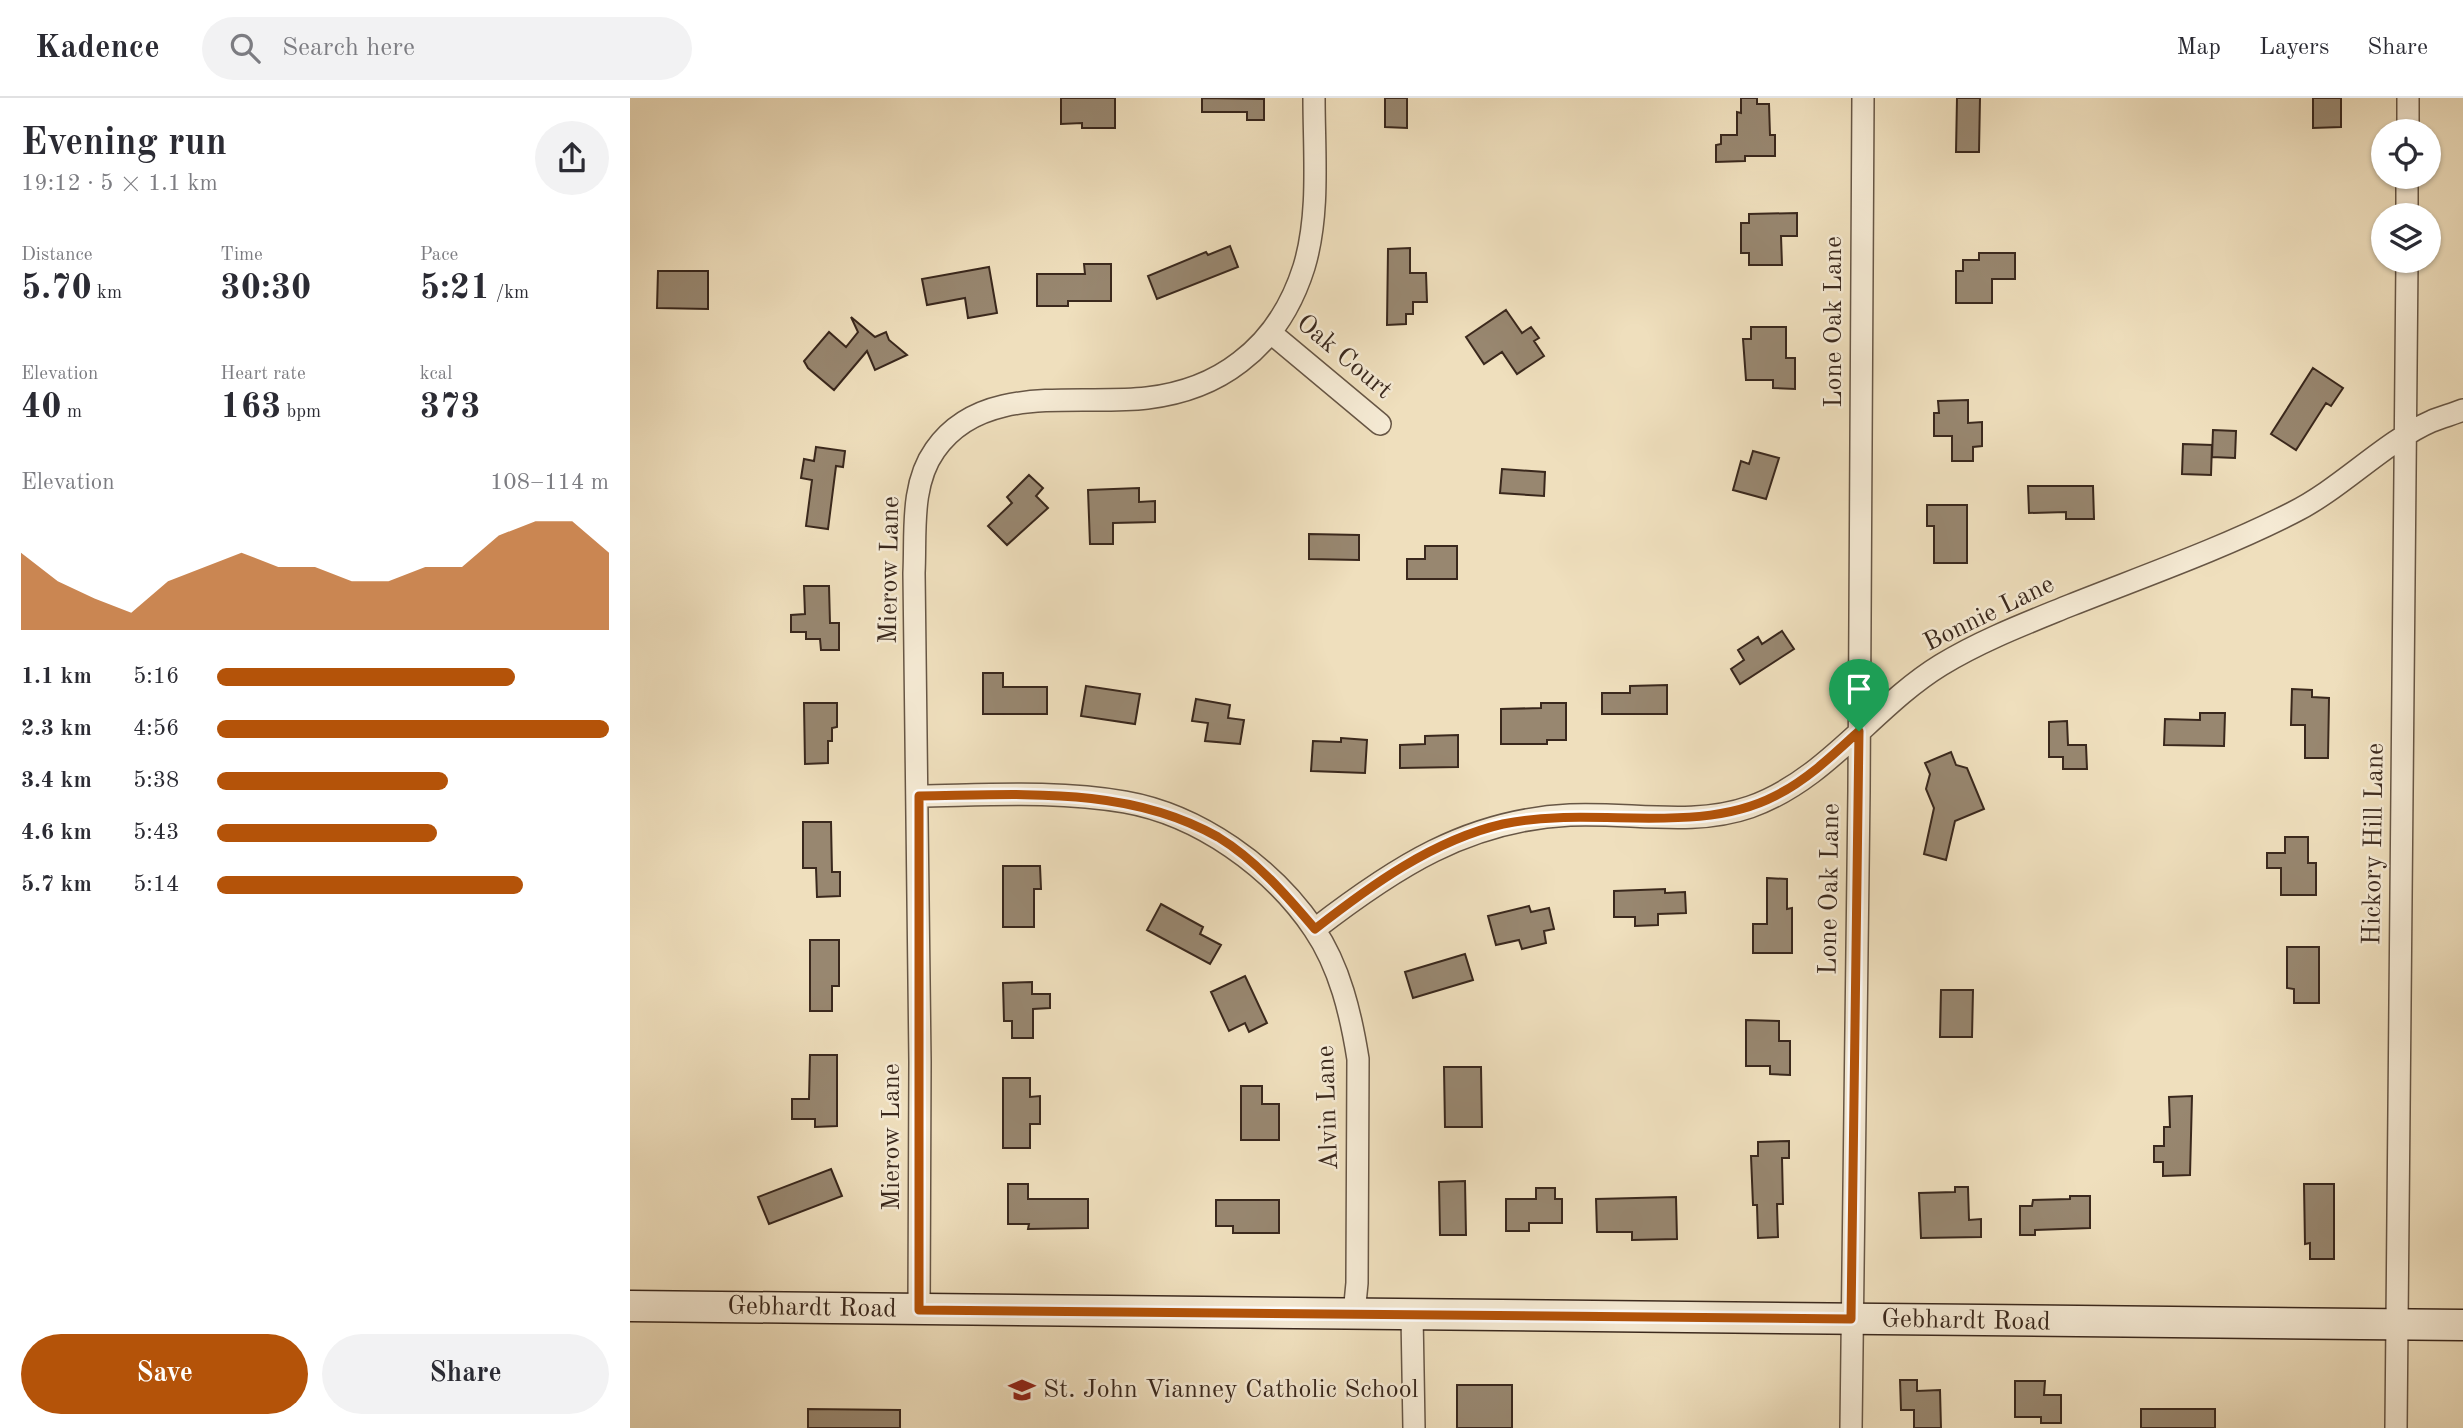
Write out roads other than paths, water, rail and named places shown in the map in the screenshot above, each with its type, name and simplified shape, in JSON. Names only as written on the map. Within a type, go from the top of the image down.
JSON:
[{"type":"street","name":"Mierow Lane","points":[[919,1310],[919,796],[914,573],[917,497],[922,477],[934,450],[950,432],[989,408],[1015,403],[1148,398],[1203,384],[1230,370],[1253,352],[1271,334],[1295,293],[1305,264],[1312,223],[1314,98]]},
{"type":"street","name":"Lone Oak Lane","points":[[1851,1428],[1863,98]]},
{"type":"street","points":[[2408,98],[2408,119]]},
{"type":"street","name":"Hickory Hill Lane","points":[[2396,1428],[2407,273]]},
{"type":"street","name":"Oak Court","points":[[1271,334],[1380,424]]},
{"type":"street","name":"Bonnie Lane","points":[[1315,929],[1413,862],[1476,831],[1504,824],[1571,815],[1687,817],[1724,814],[1776,796],[1825,762],[1877,713],[1958,654],[2293,513],[2366,466],[2407,435],[2432,421],[2463,410]]},
{"type":"street","name":"Alvin Lane","points":[[919,796],[1091,797],[1159,810],[1219,838],[1245,857],[1315,929],[1339,980],[1354,1031],[1358,1059],[1357,1283],[1354,1314]]},
{"type":"street","name":"Gebhardt Road","points":[[630,1306],[2463,1325]]},
{"type":"street","points":[[1412,1315],[1414,1428]]},
{"type":"place","name":"St. John Vianney Catholic School","points":[[1022,1390]]}]
